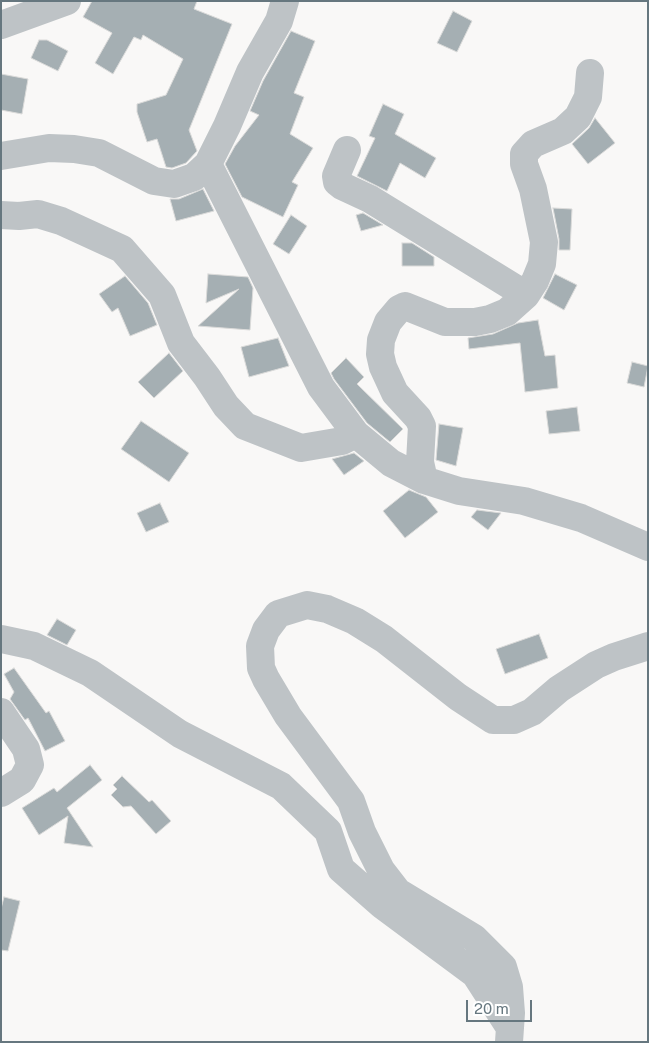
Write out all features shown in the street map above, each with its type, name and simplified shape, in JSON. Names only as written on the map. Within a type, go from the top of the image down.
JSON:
[{"type":"street","points":[[1,25],[67,1]]},
{"type":"street","points":[[1,156],[49,148],[74,149],[99,153],[154,181],[174,184],[194,178],[208,164],[227,126],[250,72],[279,21],[285,1]]},
{"type":"street","points":[[424,480],[420,462],[422,426],[418,418],[395,393],[383,367],[380,354],[381,340],[388,322],[398,309],[405,306],[445,322],[475,322],[490,319],[507,312],[526,294],[535,281],[542,264],[544,242],[533,190],[524,164],[524,154],[533,144],[563,131],[578,118],[588,97],[590,73]]},
{"type":"street","points":[[347,150],[336,176],[337,182],[526,294]]},
{"type":"street","points":[[208,164],[321,387],[356,434],[392,463],[424,480],[459,491],[524,501],[581,518],[648,547]]},
{"type":"street","points":[[1,215],[38,214],[61,221],[122,249],[162,294],[182,343],[226,406],[245,426],[301,448],[342,441],[356,434]]},
{"type":"street","points":[[510,1038],[507,976],[496,958],[474,938],[398,892],[381,870],[362,832],[351,801],[288,716],[266,679],[261,668],[260,646],[266,630],[278,614],[307,605],[327,608],[356,621],[384,639],[458,697],[493,720],[514,720],[532,712],[558,689],[596,665],[648,646]]},
{"type":"street","points":[[1,639],[34,646],[90,673],[180,734],[281,786],[328,831],[341,869],[382,905],[475,974],[510,1038]]},
{"type":"street","points":[[1,712],[26,749],[30,765],[22,780],[1,793]]},
{"type":"building","points":[[92,1],[197,1],[194,9],[232,24],[189,130],[197,151],[186,163],[172,168],[166,167],[157,139],[147,142],[137,112],[137,104],[166,95],[183,59],[143,35],[141,40],[134,37],[113,74],[95,63],[112,33],[83,17]]},
{"type":"building","points":[[453,11],[472,21],[457,52],[437,43]]},
{"type":"building","points":[[291,31],[315,41],[294,93],[304,97],[290,134],[313,148],[292,182],[298,185],[283,217],[242,197],[225,164],[235,146],[259,115],[250,111],[263,81]]},
{"type":"building","points":[[39,40],[47,40],[68,51],[58,71],[31,58]]},
{"type":"building","points":[[1,74],[28,79],[22,114],[1,110]]},
{"type":"building","points":[[383,104],[404,114],[395,134],[436,158],[425,178],[400,163],[387,191],[357,176],[375,138],[369,136]]},
{"type":"building","points":[[595,118],[615,143],[588,164],[572,144],[589,128]]},
{"type":"building","points":[[203,189],[214,211],[176,221],[170,199],[179,199]]},
{"type":"building","points":[[553,208],[572,209],[570,250],[559,250],[559,239]]},
{"type":"building","points":[[363,213],[383,225],[361,231],[356,215]]},
{"type":"building","points":[[291,215],[307,226],[289,254],[273,244]]},
{"type":"building","points":[[402,243],[412,243],[434,257],[434,266],[402,266]]},
{"type":"building","points":[[208,274],[248,277],[253,288],[250,330],[198,326],[239,289],[206,303]]},
{"type":"building","points":[[555,274],[577,285],[564,310],[543,298]]},
{"type":"building","points":[[125,276],[148,303],[157,325],[130,336],[118,308],[112,312],[99,294]]},
{"type":"building","points":[[538,320],[545,356],[555,355],[558,388],[525,392],[520,343],[469,349],[468,338],[493,334],[518,323]]},
{"type":"building","points":[[278,338],[289,366],[249,377],[241,347]]},
{"type":"building","points":[[169,353],[183,371],[154,398],[138,382]]},
{"type":"building","points":[[346,358],[364,377],[357,384],[403,429],[390,442],[367,423],[334,379],[331,373]]},
{"type":"building","points":[[632,362],[648,366],[644,387],[627,383]]},
{"type":"building","points":[[577,407],[580,431],[549,434],[546,411]]},
{"type":"building","points":[[141,421],[189,453],[169,482],[121,449]]},
{"type":"building","points":[[439,424],[463,428],[456,466],[436,460]]},
{"type":"building","points":[[354,453],[364,461],[344,475],[332,459]]},
{"type":"building","points":[[409,490],[426,497],[438,512],[405,538],[383,511]]},
{"type":"building","points":[[160,503],[169,522],[146,532],[137,513]]},
{"type":"building","points":[[477,510],[501,513],[488,530],[471,517]]},
{"type":"building","points":[[57,619],[76,630],[67,645],[47,635]]},
{"type":"building","points":[[539,634],[548,658],[505,674],[496,649]]},
{"type":"building","points":[[14,668],[46,713],[49,711],[65,741],[45,751],[28,718],[25,720],[10,699],[14,692],[4,674]]},
{"type":"building","points":[[90,765],[102,780],[67,808],[93,847],[64,843],[68,816],[39,835],[22,808],[54,788],[57,792]]},
{"type":"building","points":[[122,776],[149,802],[152,800],[171,821],[156,834],[131,806],[123,807],[111,795],[117,789],[113,785]]},
{"type":"building","points":[[4,897],[20,901],[8,951],[1,950],[1,909]]}]
